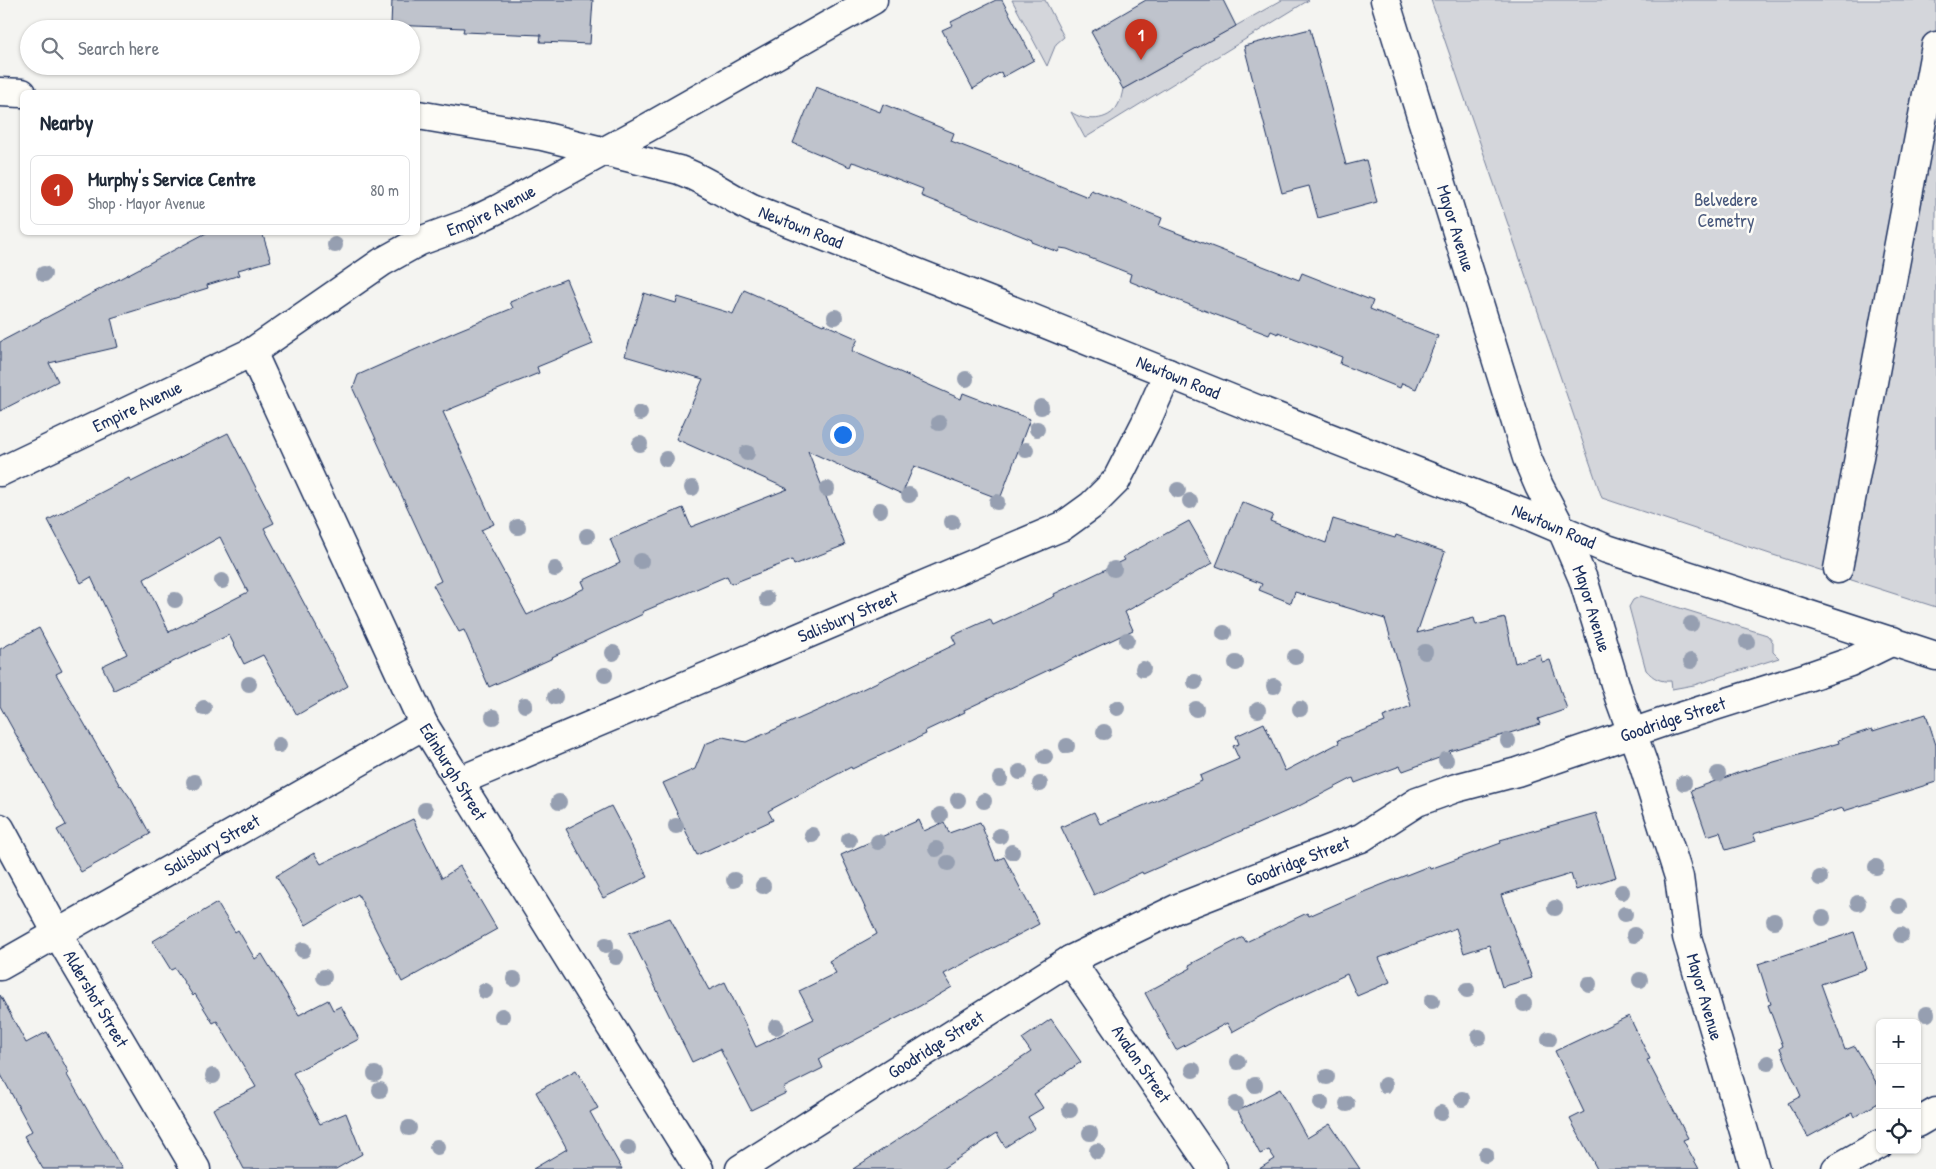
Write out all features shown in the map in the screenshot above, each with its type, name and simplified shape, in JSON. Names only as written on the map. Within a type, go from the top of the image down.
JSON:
[{"type":"street","name":"Empire Avenue","points":[[0,472],[252,352],[382,262],[407,240],[420,241],[476,220],[604,151],[873,0]]},
{"type":"street","name":"Mayor Avenue","points":[[1385,0],[1527,458],[1562,530],[1583,579],[1619,697],[1679,877],[1687,937],[1755,1169]]},
{"type":"street","points":[[1838,569],[1936,46]]},
{"type":"street","points":[[0,92],[20,93]]},
{"type":"street","name":"Newtown Road","points":[[420,115],[542,136],[655,162],[696,176],[733,199],[752,208],[1607,549],[1936,656]]},
{"type":"street","name":"Edinburgh Street","points":[[252,352],[424,725],[699,1169]]},
{"type":"street","name":"Salisbury Street","points":[[459,781],[1063,526],[1092,505],[1116,481],[1168,373]]},
{"type":"street","name":"Goodridge Street","points":[[740,1169],[1070,960],[1178,908],[1361,838],[1417,802],[1456,788],[1517,772],[1815,674],[1850,662],[1893,641]]},
{"type":"street","name":"Salisbury Street","points":[[0,966],[424,725]]},
{"type":"street","name":"Aldershot Street","points":[[0,828],[57,933],[196,1169]]},
{"type":"street","name":"Avalon Street","points":[[1070,960],[1213,1169]]},
{"type":"street","points":[[1921,1121],[1936,1112]]},
{"type":"street","points":[[1836,1169],[1876,1146]]},
{"type":"green space","points":[[1012,0],[1045,0],[1064,37],[1056,44],[1047,66]]},
{"type":"green space","points":[[1282,0],[1309,0],[1085,138],[1071,112],[1090,119],[1109,115],[1118,105],[1123,89]]},
{"type":"green space","name":"Belvedere Cemetry","points":[[1431,0],[1936,0],[1936,607],[1602,498]]},
{"type":"green space","points":[[1641,596],[1767,635],[1773,642],[1773,652],[1779,658],[1694,685],[1672,689],[1671,681],[1657,679],[1646,670],[1629,607],[1633,600]]},
{"type":"building","points":[[392,0],[593,0],[590,44],[540,42],[541,35],[463,32],[464,28],[420,26],[420,20],[391,20]]},
{"type":"building","points":[[996,0],[1002,0],[1034,60],[1003,77],[1001,72],[973,89],[942,30],[953,25],[951,22]]},
{"type":"building","points":[[1146,0],[1223,0],[1236,26],[1123,89],[1091,32]]},
{"type":"building","points":[[1310,29],[1346,165],[1366,160],[1377,202],[1318,218],[1309,186],[1282,193],[1244,46]]},
{"type":"building","points":[[816,87],[880,112],[883,104],[954,133],[951,141],[1018,169],[1088,197],[1091,190],[1162,218],[1159,226],[1299,280],[1302,273],[1373,301],[1370,309],[1438,336],[1416,389],[1402,383],[1400,388],[1340,364],[1342,357],[1278,332],[1278,334],[1271,331],[1269,335],[1156,292],[1129,281],[1131,274],[1067,249],[1060,248],[1058,252],[1031,242],[1032,240],[921,196],[923,189],[859,164],[852,162],[850,167],[793,143]]},
{"type":"building","points":[[202,235],[263,235],[271,261],[238,270],[240,275],[207,285],[208,288],[111,318],[118,347],[49,363],[58,381],[0,411],[0,342]]},
{"type":"building","points":[[566,279],[593,344],[537,367],[539,373],[443,412],[494,524],[481,530],[527,615],[585,588],[582,581],[620,563],[610,539],[683,508],[691,527],[788,489],[676,439],[703,379],[625,356],[644,293],[676,303],[678,297],[733,314],[744,290],[858,339],[852,351],[961,399],[963,393],[1030,419],[1000,499],[914,466],[902,494],[808,451],[845,545],[794,565],[792,560],[731,584],[727,576],[642,612],[643,614],[489,687],[464,630],[459,632],[433,585],[441,581],[353,389],[358,375],[513,308],[510,302]]},
{"type":"building","points":[[228,433],[274,523],[264,528],[348,686],[297,715],[263,655],[244,664],[229,635],[114,690],[102,666],[127,654],[91,577],[81,583],[48,520],[129,478],[131,482]],"holes":[[[220,537],[248,592],[169,632],[144,579]]]},
{"type":"building","points":[[1242,502],[1273,515],[1270,521],[1326,543],[1333,519],[1395,538],[1396,535],[1445,552],[1417,633],[1474,618],[1476,625],[1505,618],[1515,663],[1540,654],[1542,662],[1550,660],[1567,709],[1538,719],[1540,724],[1449,751],[1450,754],[1403,771],[1400,766],[1355,783],[1353,778],[1301,805],[1143,874],[1142,872],[1094,895],[1061,827],[1094,812],[1100,824],[1202,781],[1200,776],[1239,759],[1233,746],[1239,744],[1236,736],[1264,723],[1285,771],[1339,743],[1338,740],[1385,722],[1383,717],[1411,706],[1385,619],[1295,592],[1291,603],[1259,590],[1262,584],[1216,566]]},
{"type":"building","points":[[1189,521],[1213,563],[1125,612],[1133,630],[964,710],[965,712],[925,731],[926,734],[852,769],[851,767],[768,811],[773,820],[697,855],[663,783],[695,769],[705,744],[723,737],[746,742],[819,710],[956,644],[952,636],[990,619],[993,625],[1055,596],[1054,594],[1125,560],[1123,557]]},
{"type":"building","points":[[39,628],[62,671],[56,674],[120,786],[131,799],[150,834],[81,872],[57,830],[66,825],[0,706],[0,649]]},
{"type":"building","points":[[1926,714],[1936,745],[1936,782],[1844,811],[1843,808],[1753,834],[1756,841],[1726,850],[1720,832],[1707,836],[1691,790],[1740,772],[1839,743],[1838,740],[1872,729],[1873,731]]},
{"type":"building","points":[[611,806],[648,877],[603,898],[566,829]]},
{"type":"building","points":[[1596,813],[1616,877],[1576,890],[1571,874],[1501,895],[1532,978],[1502,987],[1489,945],[1464,953],[1456,928],[1379,958],[1390,982],[1357,996],[1347,974],[1279,1006],[1232,1032],[1227,1023],[1176,1050],[1145,993],[1191,968],[1189,965],[1243,937],[1246,942],[1307,913],[1309,916],[1429,866],[1430,869],[1501,843],[1500,840]]},
{"type":"building","points":[[413,819],[442,878],[460,866],[497,929],[402,982],[358,894],[306,925],[276,876],[314,853],[321,864]]},
{"type":"building","points":[[919,820],[924,831],[944,822],[949,833],[980,822],[996,861],[1004,857],[1039,924],[944,974],[952,987],[819,1059],[823,1068],[783,1088],[786,1093],[751,1110],[720,1049],[692,1062],[629,933],[670,918],[709,990],[725,982],[756,1047],[814,1019],[799,991],[836,973],[829,961],[877,934],[841,855]]},
{"type":"building","points":[[217,903],[235,932],[238,930],[255,959],[262,954],[299,1015],[328,1000],[333,1010],[341,1006],[359,1039],[293,1073],[320,1124],[346,1113],[362,1154],[336,1169],[244,1169],[213,1109],[256,1087],[217,1021],[213,1023],[195,994],[193,996],[175,968],[171,970],[153,941]]},
{"type":"building","points":[[1854,932],[1866,969],[1821,984],[1845,1050],[1855,1046],[1876,1082],[1876,1104],[1854,1117],[1852,1113],[1808,1137],[1788,1103],[1801,1096],[1780,1048],[1783,1046],[1768,1005],[1771,1004],[1758,964]]},
{"type":"building","points":[[0,995],[26,1043],[47,1032],[69,1073],[67,1075],[122,1169],[43,1169],[24,1136],[32,1131],[0,1073]]},
{"type":"building","points":[[1629,1016],[1650,1059],[1647,1060],[1688,1138],[1683,1140],[1699,1169],[1597,1169],[1570,1119],[1584,1112],[1555,1051]]},
{"type":"building","points":[[1051,1019],[1081,1062],[1034,1094],[1043,1108],[1028,1117],[1035,1128],[1005,1147],[997,1133],[942,1169],[853,1169],[1031,1052],[1022,1039]]},
{"type":"building","points":[[576,1070],[598,1108],[590,1112],[622,1169],[533,1169],[567,1149],[536,1092]]},
{"type":"building","points":[[1280,1089],[1307,1138],[1330,1124],[1360,1169],[1259,1169],[1275,1159],[1269,1150],[1260,1154],[1238,1111]]},
{"type":"place","name":"Murphy's Service Centre","points":[[1141,60]]}]
